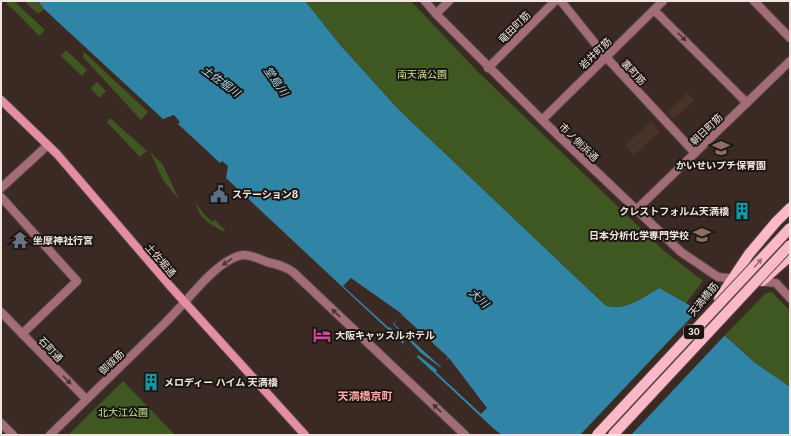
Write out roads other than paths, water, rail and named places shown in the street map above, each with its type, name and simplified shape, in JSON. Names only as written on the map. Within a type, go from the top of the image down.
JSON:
[{"type":"main road","name":"土佐堀通","points":[[1,100],[48,145],[185,302],[305,435]]},
{"type":"main road","name":"天満橋筋","points":[[596,435],[712,308],[733,279],[748,254],[790,208]]},
{"type":"main road","name":"天満橋筋","points":[[596,435],[790,228]]},
{"type":"main road","name":"30","points":[[613,435],[790,245]]},
{"type":"main road","name":"30","points":[[617,435],[748,293],[790,256]]},
{"type":"street","name":"市ノ側浜通","points":[[425,1],[488,68],[681,252],[718,277],[776,283],[790,298]]},
{"type":"street","points":[[436,14],[449,1]]},
{"type":"street","name":"竜田町筋","points":[[488,68],[555,1]]},
{"type":"street","name":"裏町筋","points":[[561,1],[606,56],[695,153]]},
{"type":"street","name":"岩井町筋","points":[[542,120],[663,1]]},
{"type":"street","points":[[754,1],[790,38]]},
{"type":"street","points":[[654,10],[747,102]]},
{"type":"street","name":"朝日町筋","points":[[636,210],[790,61]]},
{"type":"street","points":[[1,188],[48,145]]},
{"type":"street","points":[[1,197],[77,281],[22,334]]},
{"type":"street","name":"御祓筋","points":[[50,435],[224,263],[232,258],[247,255],[286,268],[293,272],[465,435]]},
{"type":"street","name":"石町通","points":[[1,312],[86,399]]},
{"type":"street","points":[[1,423],[13,435]]},
{"type":"water","points":[[38,1],[305,1],[341,46],[399,110],[605,305],[612,307],[626,306],[659,288],[698,311],[754,362],[790,387],[790,435],[502,435],[226,178],[228,166],[222,161],[220,163],[178,124],[180,122],[174,115],[163,119],[44,9]]},
{"type":"place","name":"かいせいプチ保育園","points":[[721,148]]},
{"type":"place","name":"ステーション8","points":[[219,194]]},
{"type":"place","name":"クレストフォルム天満橋","points":[[742,211]]},
{"type":"place","name":"日本分析化学専門学校","points":[[702,235]]},
{"type":"place","name":"坐摩神社行宮","points":[[20,240]]},
{"type":"place","name":"大阪キャッスルホテル","points":[[322,335]]},
{"type":"place","name":"メロディー ハイム 天満橋","points":[[151,382]]},
{"type":"district","name":"天満橋京町","points":[[365,396]]},
{"type":"park label","name":"南天満公園","points":[[422,74]]},
{"type":"park label","name":"北大江公園","points":[[123,412]]},
{"type":"water label","name":"土佐堀川","points":[[221,81]]},
{"type":"water label","name":"堂島川","points":[[276,81]]},
{"type":"water label","name":"大川","points":[[479,298]]}]
